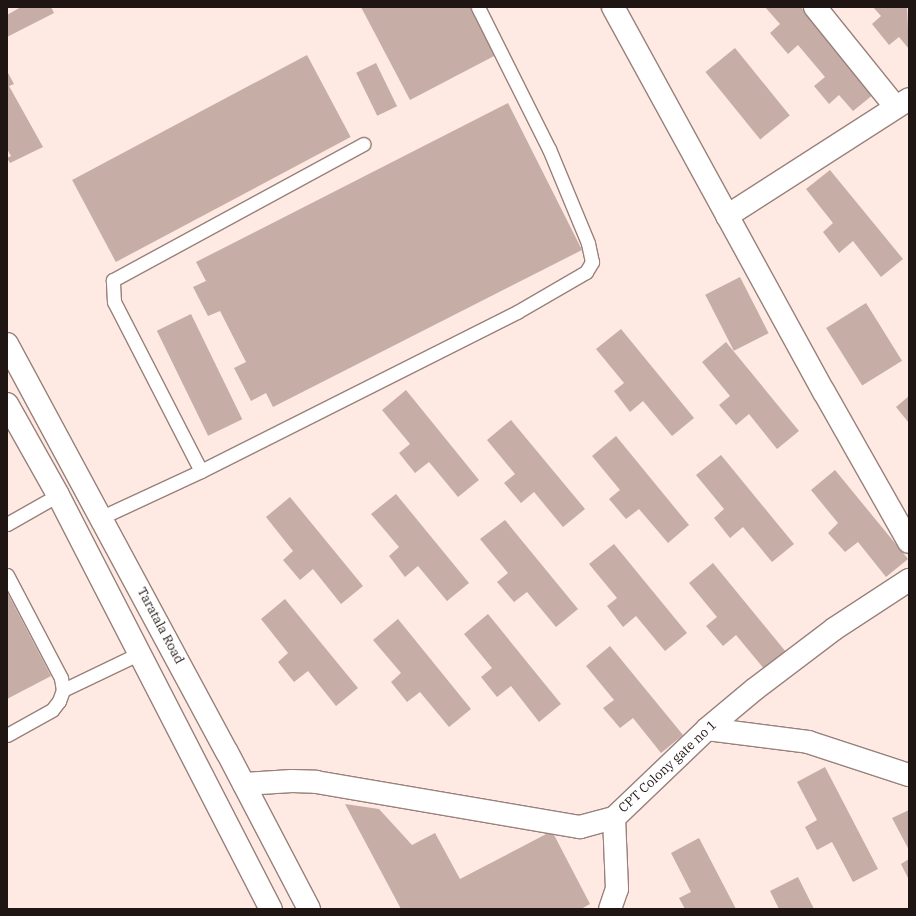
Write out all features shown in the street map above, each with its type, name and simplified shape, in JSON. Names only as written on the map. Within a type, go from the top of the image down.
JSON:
[{"type":"street","points":[[613,7],[727,216],[909,542]]},
{"type":"street","points":[[727,216],[902,102],[815,7]]},
{"type":"street","name":"Taratala Road","points":[[7,344],[228,752],[309,909]]},
{"type":"street","points":[[7,404],[58,495],[138,654],[271,909]]},
{"type":"street","name":"CPT Colony gate no 1","points":[[244,784],[292,781],[316,782],[580,827],[614,818],[707,730],[755,689],[834,629],[909,580]]},
{"type":"street","points":[[707,730],[808,742],[909,775]]},
{"type":"street","points":[[198,767],[228,752]]},
{"type":"street","points":[[610,909],[616,889],[614,818]]},
{"type":"lane","points":[[102,517],[201,471],[517,312],[586,272],[592,262],[588,242],[549,149],[478,7]]},
{"type":"lane","points":[[201,471],[114,302],[113,280],[364,144]]},
{"type":"lane","points":[[7,524],[58,495]]},
{"type":"lane","points":[[7,575],[61,678],[63,690],[59,701],[52,710],[7,735]]},
{"type":"lane","points":[[63,690],[138,654]]},
{"type":"building","points":[[21,7],[51,7],[54,13],[7,37],[7,15]]},
{"type":"building","points":[[361,7],[471,7],[496,55],[410,100]]},
{"type":"building","points":[[765,7],[801,7],[874,94],[853,111],[839,95],[829,104],[814,86],[825,77],[798,45],[788,54],[770,33],[780,24]]},
{"type":"building","points":[[873,7],[907,7],[909,49],[899,37],[889,45],[872,24],[881,16]]},
{"type":"building","points":[[735,48],[790,116],[760,140],[705,72]]},
{"type":"building","points":[[307,55],[351,137],[116,262],[72,180]]},
{"type":"building","points":[[376,63],[397,106],[377,116],[356,73]]},
{"type":"building","points":[[7,71],[14,84],[9,86],[43,147],[10,163],[7,158],[11,156],[7,149]]},
{"type":"building","points":[[508,103],[582,250],[273,407],[266,393],[251,401],[234,368],[246,362],[220,311],[208,316],[193,287],[206,281],[196,262]]},
{"type":"building","points":[[830,170],[903,259],[881,277],[853,241],[839,253],[823,232],[833,223],[806,189]]},
{"type":"building","points":[[740,277],[769,333],[734,351],[705,295]]},
{"type":"building","points":[[866,303],[902,361],[862,386],[826,328]]},
{"type":"building","points":[[191,314],[242,419],[208,436],[157,331]]},
{"type":"building","points":[[621,329],[694,418],[672,436],[643,401],[630,412],[614,391],[624,383],[596,349]]},
{"type":"building","points":[[726,342],[799,431],[777,449],[749,414],[736,425],[719,405],[730,396],[702,362]]},
{"type":"building","points":[[406,390],[479,480],[458,497],[429,462],[415,473],[399,453],[410,444],[382,410]]},
{"type":"building","points":[[909,396],[909,423],[896,407]]},
{"type":"building","points":[[511,420],[585,509],[563,527],[534,492],[521,503],[504,483],[515,474],[487,440]]},
{"type":"building","points":[[616,436],[689,525],[668,543],[639,509],[626,519],[609,499],[620,490],[592,456]]},
{"type":"building","points":[[721,455],[794,544],[772,562],[743,527],[730,538],[714,518],[724,509],[696,475]]},
{"type":"building","points":[[835,470],[908,559],[886,577],[858,542],[845,552],[828,533],[838,523],[811,490]]},
{"type":"building","points":[[396,494],[469,583],[447,601],[418,566],[405,577],[389,556],[399,547],[371,514]]},
{"type":"building","points":[[290,497],[363,586],[341,604],[313,569],[300,580],[283,560],[293,551],[266,517]]},
{"type":"building","points":[[505,520],[578,609],[556,627],[527,592],[514,602],[497,582],[508,573],[480,539]]},
{"type":"building","points":[[614,544],[687,633],[665,651],[636,616],[623,627],[607,606],[617,598],[589,564]]},
{"type":"building","points":[[713,563],[786,652],[765,670],[736,635],[723,646],[706,626],[717,617],[689,583]]},
{"type":"building","points":[[7,592],[51,676],[7,699]]},
{"type":"building","points":[[285,599],[358,688],[336,706],[308,671],[294,682],[278,662],[288,653],[261,619]]},
{"type":"building","points":[[488,614],[561,704],[539,722],[511,686],[497,697],[481,677],[492,668],[464,634]]},
{"type":"building","points":[[398,619],[471,709],[449,727],[420,692],[407,702],[391,682],[401,673],[373,640]]},
{"type":"building","points":[[610,646],[683,735],[661,753],[633,718],[620,728],[603,708],[614,700],[586,666]]},
{"type":"building","points":[[825,767],[878,869],[853,882],[832,842],[817,850],[805,827],[817,820],[797,782]]},
{"type":"building","points":[[345,804],[379,809],[412,845],[435,833],[460,879],[552,831],[590,904],[581,909],[401,909]]},
{"type":"building","points":[[909,810],[909,850],[892,818]]},
{"type":"building","points":[[699,838],[736,909],[685,909],[679,898],[691,892],[671,853]]},
{"type":"building","points":[[909,859],[909,880],[901,864]]},
{"type":"building","points":[[798,877],[814,909],[779,909],[770,891]]}]
